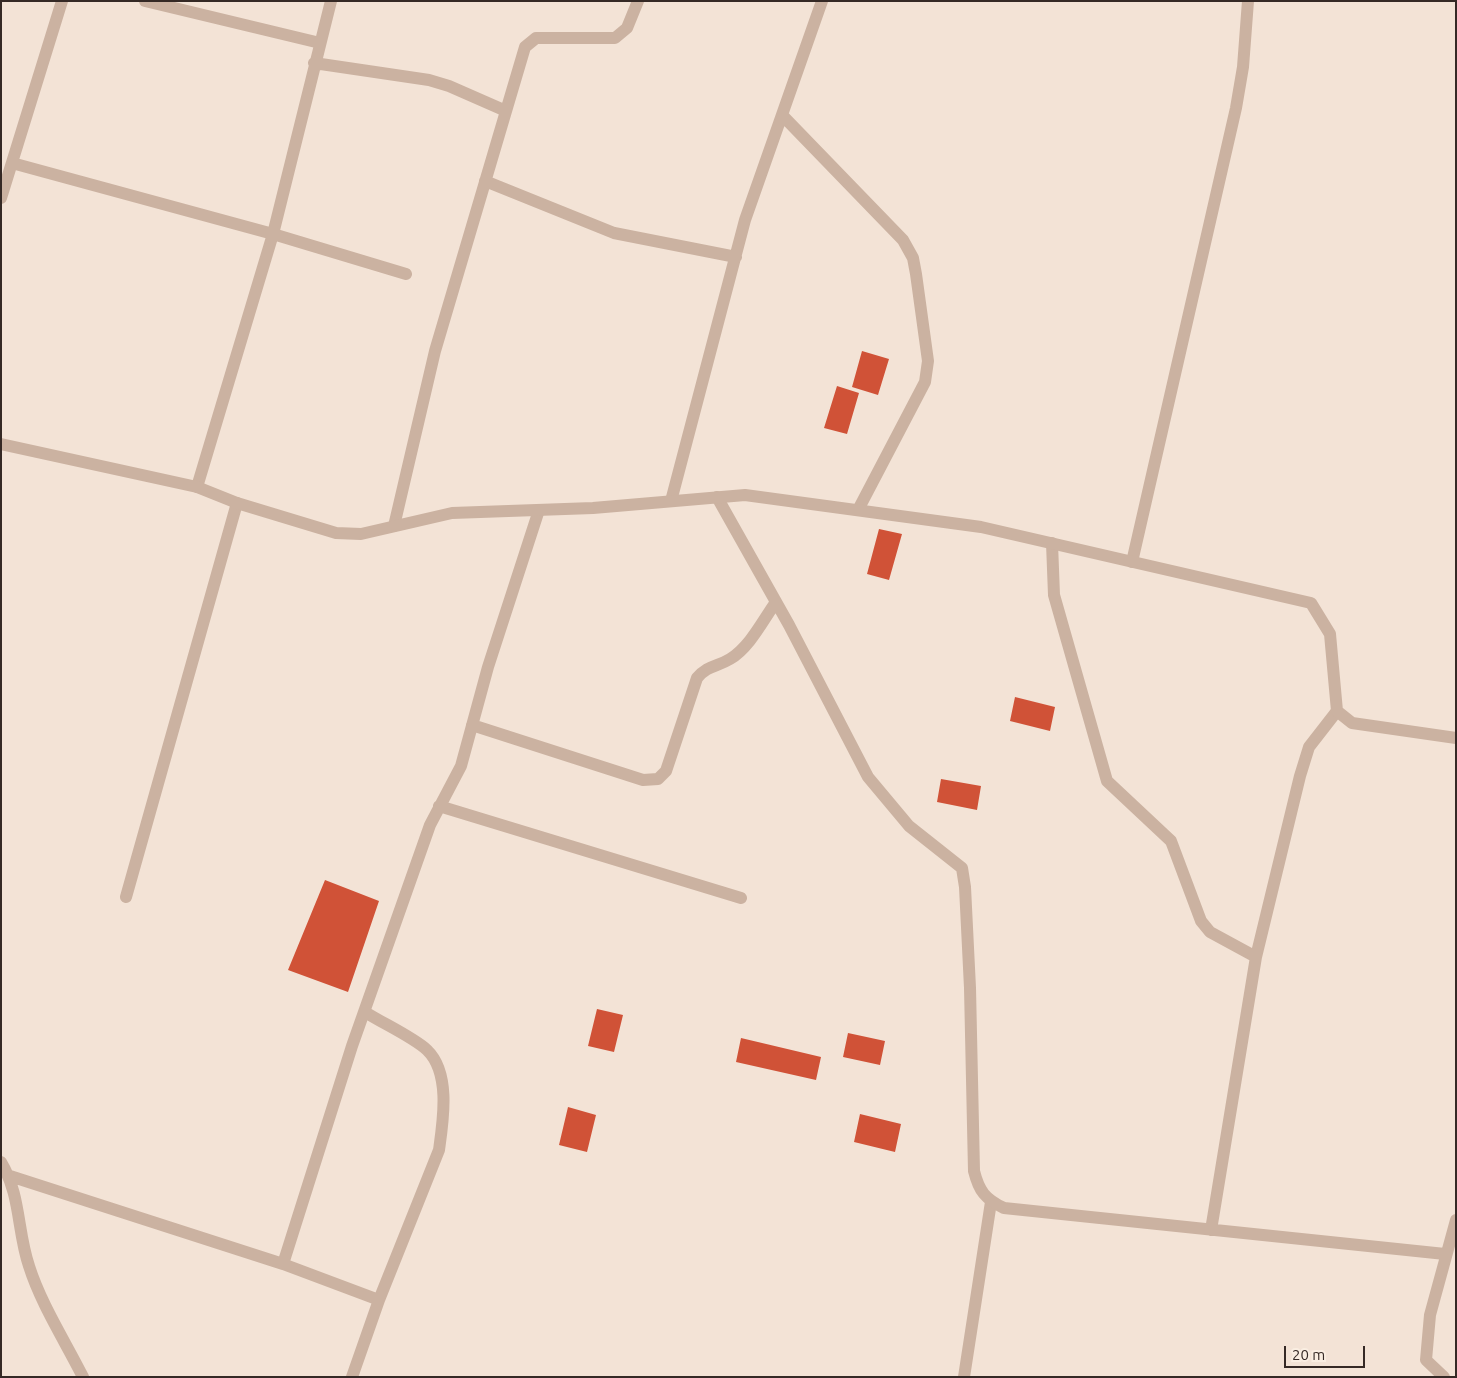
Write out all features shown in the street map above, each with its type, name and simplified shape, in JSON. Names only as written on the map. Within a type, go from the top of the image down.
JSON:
[{"type":"street","points":[[1,198],[62,1]]},
{"type":"street","points":[[145,1],[320,43]]},
{"type":"street","points":[[197,487],[273,234],[314,63],[331,1]]},
{"type":"street","points":[[394,526],[435,350],[524,47],[536,38],[615,38],[627,28],[638,1]]},
{"type":"street","points":[[671,501],[745,220],[822,1]]},
{"type":"street","points":[[1132,562],[1236,108],[1243,68],[1248,1]]},
{"type":"street","points":[[314,63],[430,80],[449,86],[506,111]]},
{"type":"street","points":[[782,115],[902,240],[913,258],[928,361],[925,382],[858,510]]},
{"type":"street","points":[[12,163],[273,234],[406,274]]},
{"type":"street","points":[[485,181],[614,233],[736,257]]},
{"type":"street","points":[[1,444],[197,487],[237,503],[336,533],[361,534],[452,513],[539,510],[745,495],[981,527],[1312,603],[1330,634],[1337,711],[1309,747],[1305,757],[1256,957],[1211,1230]]},
{"type":"street","points":[[717,497],[776,602],[868,777],[909,826],[962,868],[966,895],[970,988],[974,1172],[978,1188],[992,1202],[1004,1208],[1445,1254]]},
{"type":"street","points":[[126,897],[237,503]]},
{"type":"street","points":[[282,1264],[365,1012],[430,825],[461,766],[488,667],[539,510]]},
{"type":"street","points":[[1052,543],[1054,595],[1107,781],[1170,841],[1201,921],[1210,932],[1256,957]]},
{"type":"street","points":[[472,725],[643,780],[658,779],[666,771],[697,678],[705,668],[730,659],[745,645],[776,602]]},
{"type":"street","points":[[1337,711],[1352,723],[1456,738]]},
{"type":"street","points":[[439,806],[741,898]]},
{"type":"street","points":[[352,1377],[379,1300],[439,1150],[442,1128],[442,1082],[437,1063],[427,1050],[365,1012]]},
{"type":"street","points":[[1,1162],[10,1176],[17,1201],[29,1267],[83,1377]]},
{"type":"street","points":[[10,1176],[282,1264],[379,1300]]},
{"type":"street","points":[[964,1377],[992,1202]]},
{"type":"street","points":[[1444,1377],[1426,1360],[1430,1315],[1445,1254],[1456,1220]]},
{"type":"building","points":[[862,351],[889,359],[878,395],[852,387]]},
{"type":"building","points":[[837,386],[859,393],[847,434],[824,428]]},
{"type":"building","points":[[879,529],[902,534],[889,580],[867,574]]},
{"type":"building","points":[[1015,697],[1055,707],[1050,731],[1010,721]]},
{"type":"building","points":[[941,779],[981,786],[977,810],[937,802]]},
{"type":"building","points":[[325,880],[379,901],[348,992],[288,970]]},
{"type":"building","points":[[597,1009],[623,1015],[614,1052],[588,1046]]},
{"type":"building","points":[[848,1033],[885,1041],[880,1065],[843,1057]]},
{"type":"building","points":[[741,1038],[821,1057],[816,1080],[736,1062]]},
{"type":"building","points":[[568,1107],[596,1115],[587,1152],[559,1145]]},
{"type":"building","points":[[860,1114],[901,1124],[895,1152],[854,1142]]}]
